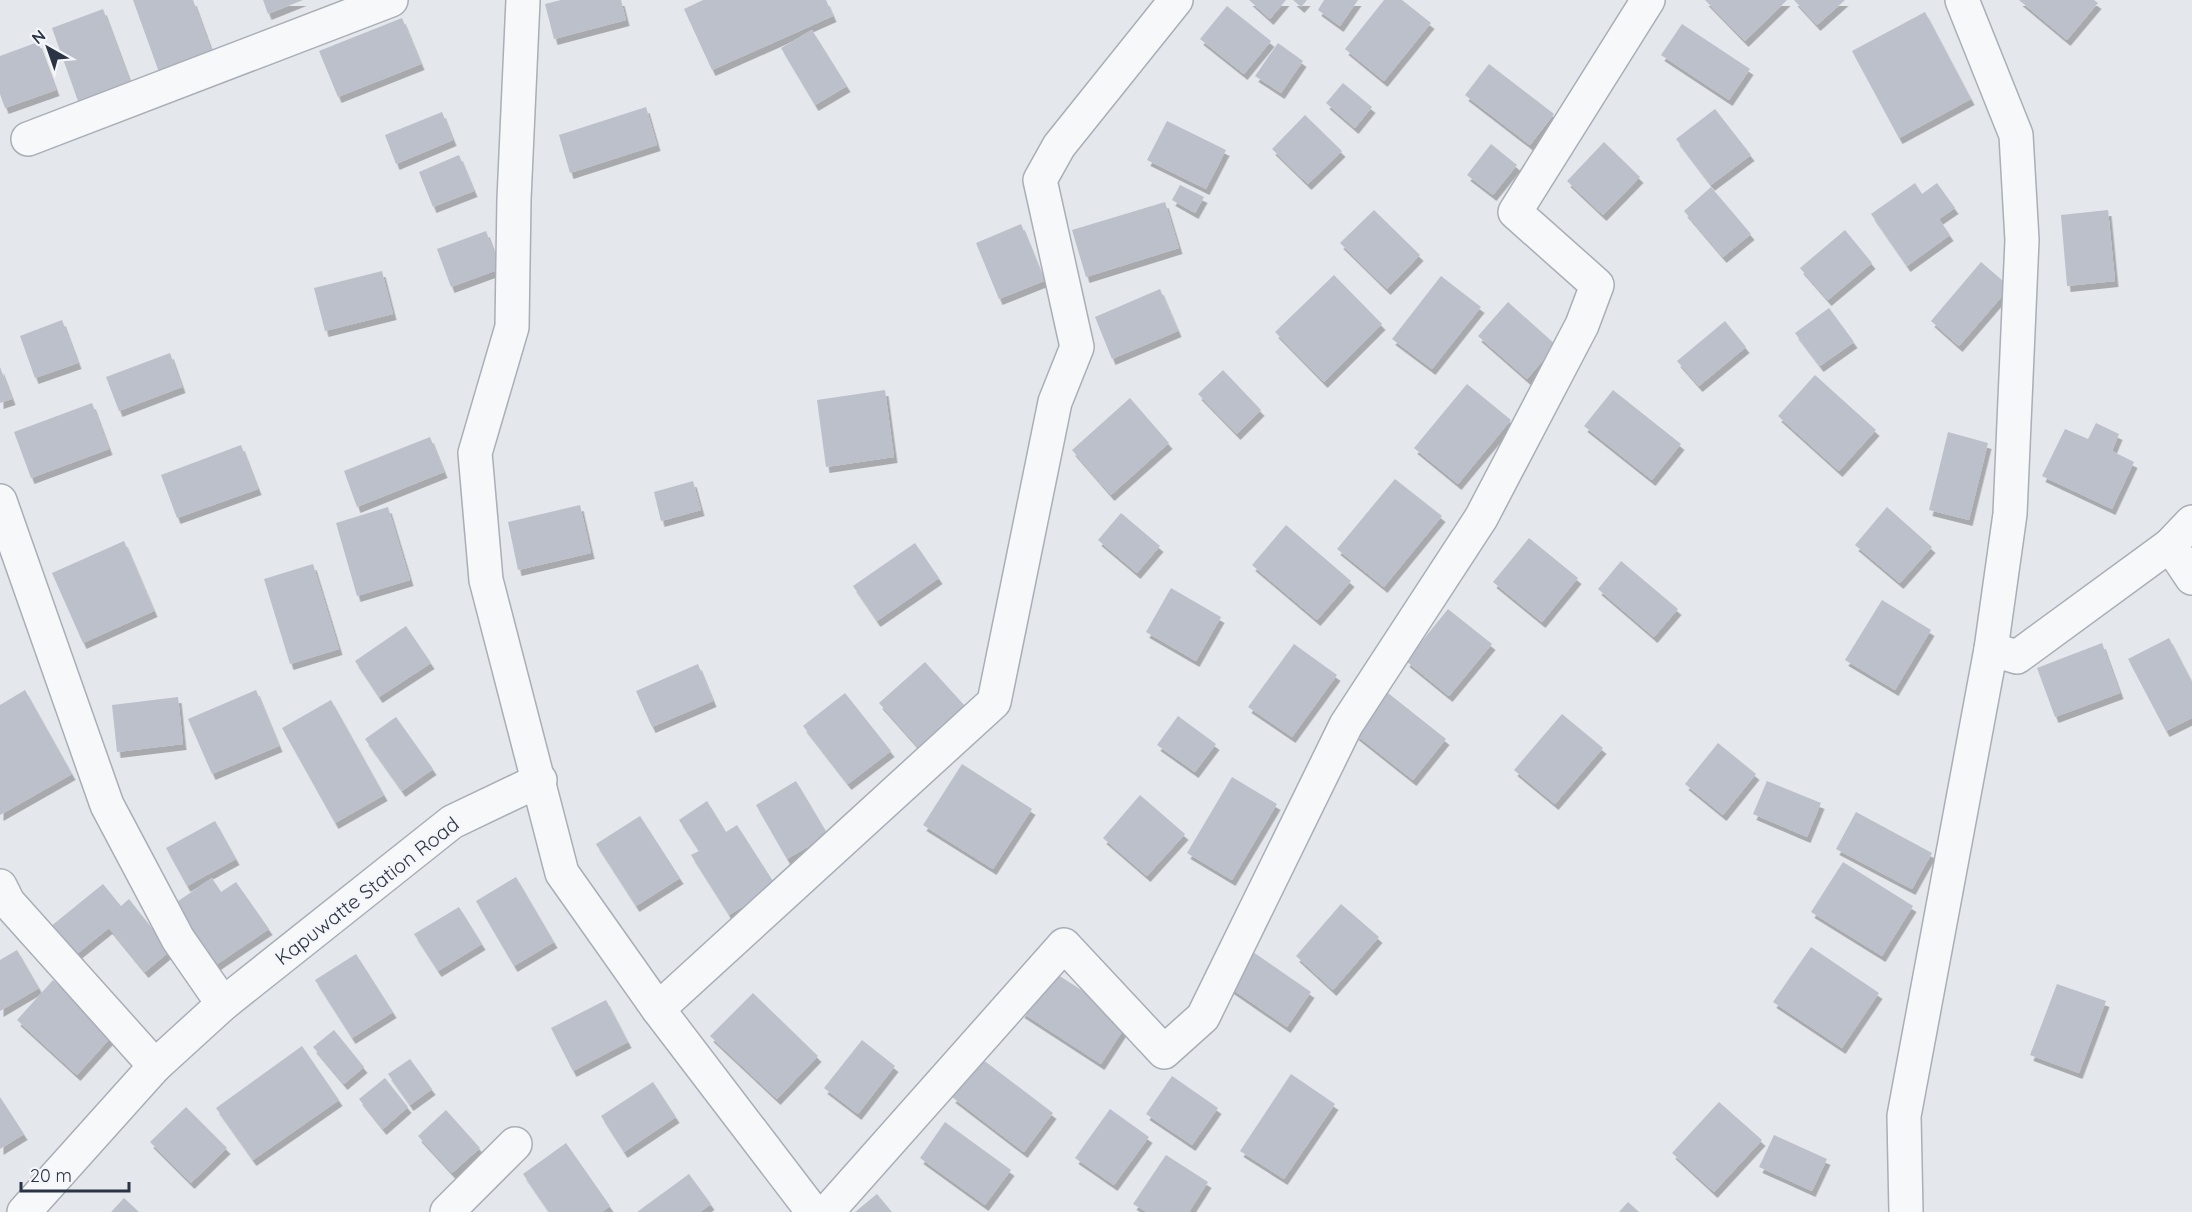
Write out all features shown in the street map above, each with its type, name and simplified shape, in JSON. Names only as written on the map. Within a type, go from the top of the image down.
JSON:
[{"type":"street","points":[[28,139],[391,0]]},
{"type":"street","points":[[523,0],[514,200],[512,327],[476,453],[486,580],[540,780],[562,873],[658,1009],[813,1212]]},
{"type":"street","points":[[658,1009],[994,702],[1055,402],[1077,347],[1040,180],[1059,146],[1176,0]]},
{"type":"street","points":[[827,1212],[1064,945],[1164,1052],[1203,1017],[1346,725],[1481,518],[1582,325],[1597,285],[1515,212],[1648,0]]},
{"type":"street","points":[[1906,1212],[1904,1116],[1991,649],[2010,514],[2022,240],[2016,135],[1962,0]]},
{"type":"street","points":[[0,501],[107,805],[178,939],[223,1004]]},
{"type":"street","points":[[1991,649],[2017,657],[2181,533],[2192,578]]},
{"type":"street","name":"Kapuwatte Station Road","points":[[24,1212],[155,1066],[223,1004],[452,822],[540,780]]},
{"type":"street","points":[[0,886],[8,902],[155,1066]]},
{"type":"street","points":[[447,1212],[515,1144]]},
{"type":"building","points":[[133,0],[193,0],[213,55],[160,75]]},
{"type":"building","points":[[263,0],[303,0],[268,14]]},
{"type":"building","points":[[561,0],[621,0],[626,20],[554,39],[545,4]]},
{"type":"building","points":[[703,0],[826,0],[833,16],[712,70],[684,9]]},
{"type":"building","points":[[1249,0],[1286,0],[1270,19]]},
{"type":"building","points":[[1293,0],[1307,0],[1301,7]]},
{"type":"building","points":[[1324,0],[1358,0],[1340,26],[1318,10]]},
{"type":"building","points":[[1384,0],[1402,0],[1431,23],[1384,81],[1345,49]]},
{"type":"building","points":[[1705,0],[1787,0],[1745,41]]},
{"type":"building","points":[[1794,0],[1845,0],[1817,25]]},
{"type":"building","points":[[2019,0],[2094,0],[2098,3],[2067,40]]},
{"type":"building","points":[[1227,6],[1271,41],[1244,74],[1200,39]]},
{"type":"building","points":[[103,9],[130,82],[78,101],[52,28]]},
{"type":"building","points":[[1925,12],[1971,99],[1899,138],[1852,51]]},
{"type":"building","points":[[402,18],[421,64],[338,97],[319,51]]},
{"type":"building","points":[[1682,24],[1750,69],[1729,100],[1661,55]]},
{"type":"building","points":[[812,30],[847,86],[815,105],[781,48]]},
{"type":"building","points":[[38,42],[56,90],[5,108],[0,94],[0,56]]},
{"type":"building","points":[[1278,43],[1303,61],[1281,93],[1255,76]]},
{"type":"building","points":[[1489,64],[1554,114],[1530,145],[1465,95]]},
{"type":"building","points":[[1343,83],[1372,107],[1355,128],[1326,103]]},
{"type":"building","points":[[646,107],[657,145],[570,173],[559,135]]},
{"type":"building","points":[[1715,109],[1751,155],[1711,185],[1676,139]]},
{"type":"building","points":[[442,112],[453,140],[396,164],[385,135]]},
{"type":"building","points":[[1305,115],[1342,151],[1308,184],[1272,149]]},
{"type":"building","points":[[1167,121],[1226,150],[1206,189],[1147,160]]},
{"type":"building","points":[[1604,142],[1640,177],[1603,215],[1567,181]]},
{"type":"building","points":[[1491,144],[1517,165],[1493,195],[1467,175]]},
{"type":"building","points":[[459,155],[474,191],[433,207],[419,172]]},
{"type":"building","points":[[1915,183],[1922,194],[1937,183],[1955,208],[1939,219],[1950,235],[1907,266],[1871,214]]},
{"type":"building","points":[[1180,185],[1204,197],[1195,213],[1172,200]]},
{"type":"building","points":[[1711,187],[1751,234],[1723,257],[1684,211]]},
{"type":"building","points":[[1165,202],[1179,248],[1086,277],[1072,230]]},
{"type":"building","points":[[1374,210],[1420,255],[1387,289],[1340,243]]},
{"type":"building","points":[[2108,210],[2115,281],[2067,286],[2061,215]]},
{"type":"building","points":[[1021,224],[1044,281],[999,299],[976,243]]},
{"type":"building","points":[[1845,230],[1872,263],[1828,300],[1800,268]]},
{"type":"building","points":[[486,231],[500,269],[451,287],[437,249]]},
{"type":"building","points":[[1981,262],[2010,287],[1959,346],[1931,321]]},
{"type":"building","points":[[382,271],[393,314],[325,331],[314,288]]},
{"type":"building","points":[[1334,275],[1382,324],[1324,382],[1275,332]]},
{"type":"building","points":[[1441,276],[1481,307],[1432,369],[1392,339]]},
{"type":"building","points":[[1160,289],[1178,331],[1112,359],[1095,317]]},
{"type":"building","points":[[1508,302],[1556,345],[1527,379],[1478,336]]},
{"type":"building","points":[[1829,308],[1854,342],[1820,366],[1795,333]]},
{"type":"building","points":[[62,320],[78,363],[35,378],[20,336]]},
{"type":"building","points":[[1725,321],[1746,347],[1699,386],[1677,361]]},
{"type":"building","points":[[170,353],[182,387],[119,411],[106,377]]},
{"type":"building","points":[[0,367],[12,399],[0,403]]},
{"type":"building","points":[[1223,370],[1261,410],[1237,434],[1198,394]]},
{"type":"building","points":[[1815,375],[1876,430],[1839,471],[1778,416]]},
{"type":"building","points":[[1467,384],[1511,420],[1458,484],[1414,448]]},
{"type":"building","points":[[885,390],[894,457],[826,467],[817,400]]},
{"type":"building","points":[[1613,390],[1681,444],[1652,480],[1584,426]]},
{"type":"building","points":[[1130,398],[1169,443],[1111,495],[1072,450]]},
{"type":"building","points":[[92,403],[109,449],[31,478],[14,432]]},
{"type":"building","points":[[2096,423],[2119,434],[2112,451],[2134,462],[2112,509],[2042,476],[2065,429],[2088,439]]},
{"type":"building","points":[[1948,432],[1988,443],[1969,520],[1929,510]]},
{"type":"building","points":[[430,437],[444,472],[357,507],[344,471]]},
{"type":"building","points":[[241,445],[258,489],[177,518],[161,475]]},
{"type":"building","points":[[1395,479],[1442,516],[1384,587],[1337,549]]},
{"type":"building","points":[[693,481],[701,510],[661,521],[654,492]]},
{"type":"building","points":[[580,505],[591,553],[518,570],[508,522]]},
{"type":"building","points":[[388,507],[410,580],[357,596],[336,523]]},
{"type":"building","points":[[1887,507],[1932,547],[1900,583],[1855,545]]},
{"type":"building","points":[[1121,513],[1160,546],[1137,573],[1098,540]]},
{"type":"building","points":[[1286,525],[1351,581],[1317,620],[1252,565]]},
{"type":"building","points":[[1529,538],[1578,578],[1542,622],[1493,582]]},
{"type":"building","points":[[124,541],[154,611],[83,643],[52,573]]},
{"type":"building","points":[[915,543],[939,578],[877,621],[853,586]]},
{"type":"building","points":[[1621,561],[1678,609],[1654,637],[1598,589]]},
{"type":"building","points":[[313,564],[339,649],[290,664],[264,579]]},
{"type":"building","points":[[1171,588],[1221,617],[1196,661],[1146,632]]},
{"type":"building","points":[[1882,600],[1931,630],[1895,690],[1845,660]]},
{"type":"building","points":[[1448,609],[1492,644],[1449,696],[1406,661]]},
{"type":"building","points":[[406,626],[431,663],[379,697],[355,661]]},
{"type":"building","points":[[2169,638],[2192,682],[2192,718],[2166,731],[2128,659]]},
{"type":"building","points":[[2102,643],[2120,693],[2055,717],[2037,668]]},
{"type":"building","points":[[1294,644],[1337,675],[1292,737],[1248,707]]},
{"type":"building","points":[[925,662],[965,706],[919,748],[879,703]]},
{"type":"building","points":[[698,664],[713,701],[652,727],[636,691]]},
{"type":"building","points":[[25,690],[72,774],[0,815],[0,705]]},
{"type":"building","points":[[256,690],[279,746],[212,774],[188,719]]},
{"type":"building","points":[[845,693],[891,751],[848,784],[803,726]]},
{"type":"building","points":[[1388,693],[1446,739],[1413,780],[1355,734]]},
{"type":"building","points":[[178,697],[183,744],[117,752],[112,705]]},
{"type":"building","points":[[331,700],[384,795],[335,823],[282,728]]},
{"type":"building","points":[[1562,714],[1603,748],[1555,804],[1514,770]]},
{"type":"building","points":[[1178,716],[1216,744],[1195,772],[1157,745]]},
{"type":"building","points":[[396,717],[433,769],[402,791],[365,739]]},
{"type":"building","points":[[1718,743],[1756,774],[1723,815],[1685,784]]},
{"type":"building","points":[[962,764],[1032,809],[993,869],[923,825]]},
{"type":"building","points":[[1232,777],[1277,804],[1232,880],[1187,853]]},
{"type":"building","points":[[796,781],[828,835],[787,859],[756,805]]},
{"type":"building","points":[[1767,781],[1821,803],[1807,837],[1753,814]]},
{"type":"building","points":[[1140,795],[1185,834],[1147,876],[1103,838]]},
{"type":"building","points":[[707,801],[726,832],[737,825],[776,886],[729,915],[691,855],[699,851],[679,820]]},
{"type":"building","points":[[1856,812],[1932,853],[1912,889],[1836,849]]},
{"type":"building","points":[[640,816],[680,878],[636,906],[596,844]]},
{"type":"building","points":[[215,821],[236,859],[187,886],[166,848]]},
{"type":"building","points":[[1843,862],[1913,906],[1882,956],[1811,912]]},
{"type":"building","points":[[516,877],[554,942],[514,966],[476,901]]},
{"type":"building","points":[[212,878],[221,892],[236,882],[269,929],[213,967],[168,908]]},
{"type":"building","points":[[103,884],[121,906],[129,899],[170,951],[145,972],[109,928],[73,957],[50,927]]},
{"type":"building","points":[[1341,904],[1379,937],[1333,990],[1296,956]]},
{"type":"building","points":[[459,907],[482,944],[438,971],[414,934]]},
{"type":"building","points":[[1811,947],[1879,993],[1842,1048],[1773,1002]]},
{"type":"building","points":[[17,950],[39,988],[0,1011],[0,960]]},
{"type":"building","points":[[1253,952],[1311,992],[1287,1027],[1229,987]]},
{"type":"building","points":[[356,954],[393,1012],[352,1038],[315,980]]},
{"type":"building","points":[[1049,969],[1129,1021],[1101,1064],[1021,1012]]},
{"type":"building","points":[[53,980],[113,1035],[77,1075],[17,1020]]},
{"type":"building","points":[[2057,984],[2106,1001],[2079,1073],[2030,1055]]},
{"type":"building","points":[[753,993],[818,1056],[777,1099],[710,1036]]},
{"type":"building","points":[[606,1000],[628,1042],[573,1071],[551,1028]]},
{"type":"building","points":[[334,1030],[364,1067],[344,1084],[313,1047]]},
{"type":"building","points":[[862,1040],[895,1066],[858,1114],[824,1088]]},
{"type":"building","points":[[302,1046],[339,1100],[253,1160],[216,1108]]},
{"type":"building","points":[[410,1059],[432,1089],[410,1105],[388,1074]]},
{"type":"building","points":[[982,1059],[1053,1113],[1024,1152],[952,1097]]},
{"type":"building","points":[[1291,1074],[1335,1104],[1284,1179],[1240,1151]]},
{"type":"building","points":[[1172,1076],[1218,1108],[1192,1145],[1146,1114]]},
{"type":"building","points":[[385,1078],[408,1107],[383,1129],[359,1099]]},
{"type":"building","points":[[653,1082],[676,1117],[624,1152],[601,1116]]},
{"type":"building","points":[[0,1097],[24,1134],[0,1149]]},
{"type":"building","points":[[1719,1102],[1762,1140],[1714,1192],[1672,1153]]},
{"type":"building","points":[[186,1107],[227,1148],[191,1183],[150,1142]]},
{"type":"building","points":[[1110,1109],[1149,1137],[1114,1185],[1075,1158]]},
{"type":"building","points":[[446,1110],[480,1148],[452,1173],[418,1136]]},
{"type":"building","points":[[945,1122],[1011,1170],[985,1205],[920,1158]]},
{"type":"building","points":[[1774,1135],[1827,1159],[1812,1191],[1759,1167]]},
{"type":"building","points":[[566,1143],[610,1206],[602,1212],[549,1212],[523,1174]]},
{"type":"building","points":[[1166,1155],[1208,1182],[1189,1212],[1147,1212],[1133,1204]]},
{"type":"building","points":[[689,1174],[711,1204],[700,1212],[637,1212]]},
{"type":"building","points":[[877,1194],[892,1212],[855,1212]]},
{"type":"building","points":[[124,1198],[139,1212],[111,1212]]},
{"type":"building","points":[[1628,1202],[1639,1212],[1619,1212]]}]
